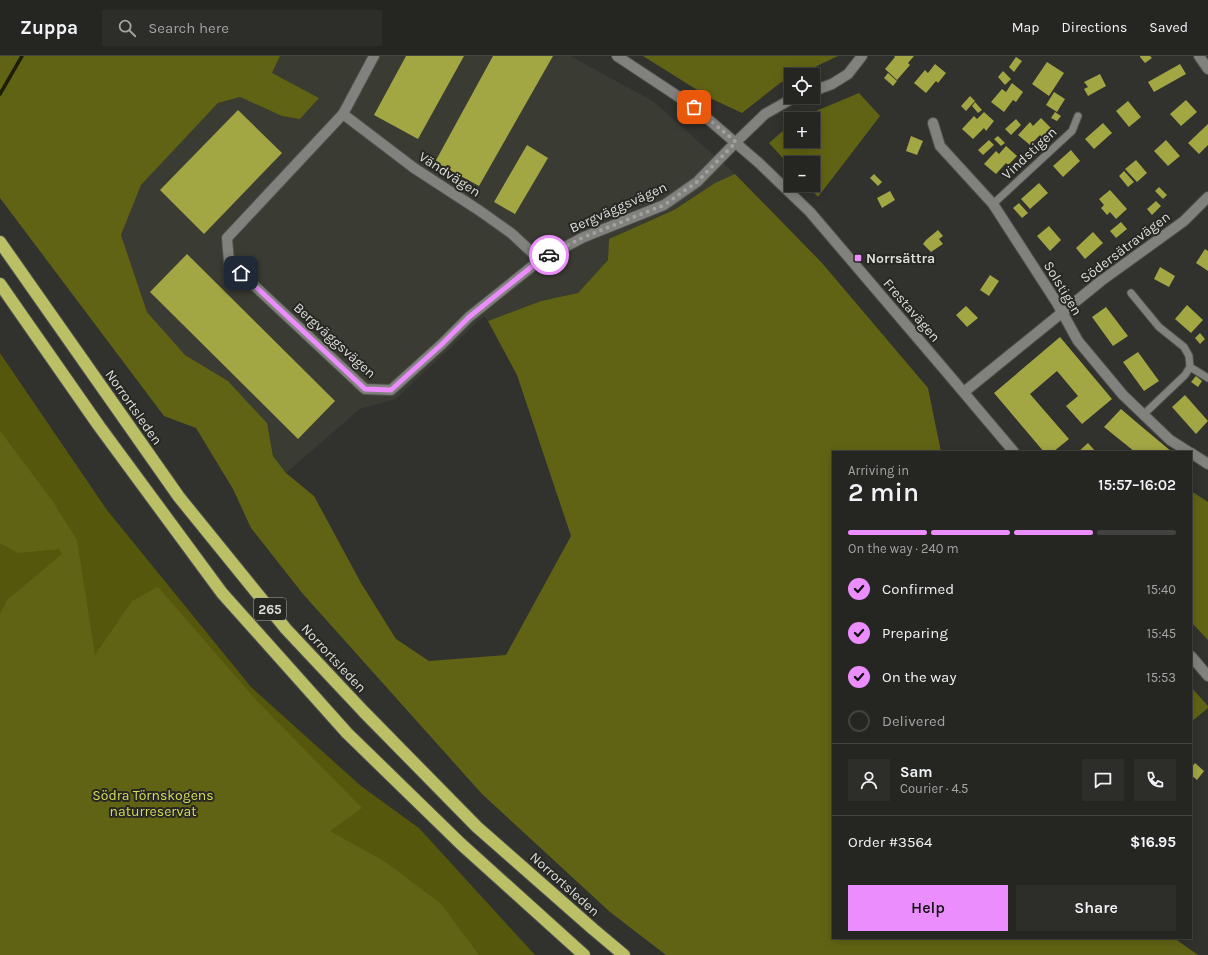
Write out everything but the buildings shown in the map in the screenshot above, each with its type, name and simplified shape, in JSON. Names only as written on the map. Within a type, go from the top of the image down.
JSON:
[{"type":"highway","name":"Norrortsleden","points":[[0,242],[179,497],[286,629],[364,712],[477,827],[624,955]]},
{"type":"highway","name":"265","points":[[0,284],[99,426],[222,593],[347,733],[462,844],[580,952]]},
{"type":"street","name":"Bergväggsvägen","points":[[374,56],[343,114],[227,238],[230,262],[365,389],[391,390],[442,344],[469,317],[540,260],[584,237],[664,205],[697,182],[765,114],[784,103]]},
{"type":"street","name":"Frestavägen","points":[[617,56],[694,107],[736,142],[790,192],[810,212],[1013,451]]},
{"type":"street","points":[[820,88],[832,84],[848,74],[862,56]]},
{"type":"street","points":[[1199,56],[1208,69]]},
{"type":"street","name":"Vändvägen","points":[[343,114],[414,168],[511,233],[540,260]]},
{"type":"street","name":"Solstigen","points":[[933,123],[940,146],[993,204],[1057,303],[1078,341],[1123,395],[1170,440],[1187,451]]},
{"type":"street","name":"Södersätravägen","points":[[964,392],[1101,282],[1184,221],[1208,197]]},
{"type":"street","name":"Solstigen","points":[[1192,454],[1208,464]]},
{"type":"street","points":[[1192,657],[1205,673]]},
{"type":"lane","name":"Vindstigen","points":[[993,204],[1072,131],[1078,116]]},
{"type":"lane","points":[[1131,293],[1159,327],[1184,347],[1189,356],[1190,367],[1185,375],[1143,415]]},
{"type":"lane","points":[[1190,367],[1208,378]]},
{"type":"shaded area","points":[[280,56],[570,56],[653,101],[735,174],[715,183],[674,210],[609,239],[608,260],[578,293],[541,301],[488,321],[484,316],[396,399],[360,409],[286,473],[273,456],[267,423],[228,381],[185,355],[147,312],[121,235],[141,185],[218,103],[240,97],[282,116],[319,98],[271,73]]},
{"type":"green space","points":[[0,56],[280,56],[272,73],[319,98],[300,119],[282,116],[240,97],[218,103],[141,185],[121,235],[147,312],[185,355],[228,381],[267,423],[273,456],[286,473],[314,496],[361,583],[396,639],[429,661],[506,655],[571,536],[517,375],[488,321],[541,301],[578,293],[608,260],[609,239],[674,210],[715,183],[735,174],[822,263],[928,388],[941,451],[832,451],[832,939],[1175,939],[1198,955],[666,955],[610,912],[482,794],[303,594],[251,528],[233,489],[196,428],[164,416],[0,198]]},
{"type":"green space","points":[[643,56],[838,56],[813,68],[784,68],[784,81],[742,113],[710,98]]},
{"type":"green space","points":[[859,93],[880,116],[818,197],[813,192],[820,192],[820,156],[784,156],[784,159],[769,143],[784,130],[784,148],[820,148],[820,112],[814,112]]},
{"type":"green space","name":"Södra Törnskogens naturreservat","points":[[0,353],[107,510],[251,687],[361,786],[419,828],[535,955],[0,955]]},
{"type":"green space","name":"Södra Törnskogens naturreservat","points":[[0,431],[51,499],[77,540],[95,655],[132,601],[158,587],[256,700],[362,808],[330,831],[387,863],[441,904],[479,955],[0,955],[0,614],[7,600],[62,554],[59,549],[18,553],[0,543]]},
{"type":"green space","points":[[1192,492],[1208,502],[1208,640],[1192,623]]},
{"type":"green space","points":[[1192,688],[1208,706],[1208,708],[1192,721]]},
{"type":"waterway","points":[[0,94],[22,56]]},
{"type":"way so far","points":[[549,255],[584,237],[664,205],[697,182],[736,142],[694,107]]},
{"type":"place","name":"Norrsättra","points":[[858,258]]},
{"type":"route","points":[[241,273],[365,389],[391,390],[442,344],[469,317],[540,260],[549,255]]}]
